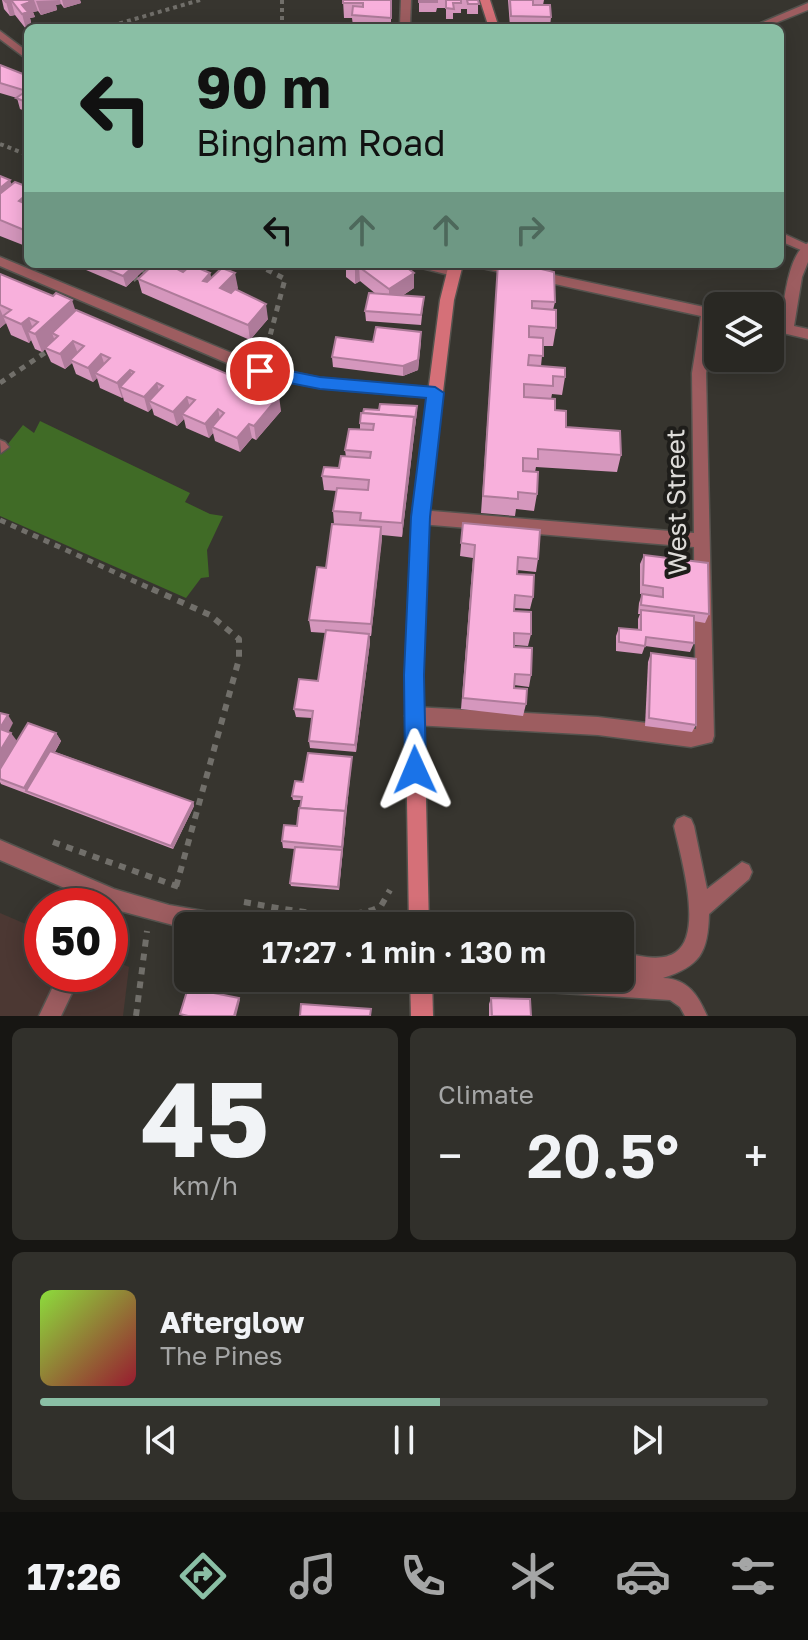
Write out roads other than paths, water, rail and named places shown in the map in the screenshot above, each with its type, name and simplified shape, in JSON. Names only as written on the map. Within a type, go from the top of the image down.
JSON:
[{"type":"main road","points":[[485,0],[493,24]]},
{"type":"main road","points":[[419,912],[414,716],[420,517],[435,393],[455,268]]},
{"type":"main road","points":[[421,992],[422,1016]]},
{"type":"street","points":[[405,24],[406,0]]},
{"type":"street","points":[[764,24],[808,6]]},
{"type":"street","points":[[0,34],[24,54]]},
{"type":"street","points":[[784,238],[807,248],[795,277],[787,329]]},
{"type":"street","points":[[0,261],[260,371],[320,383],[435,393]]},
{"type":"street","points":[[501,268],[704,311]]},
{"type":"street","points":[[784,328],[808,334]]},
{"type":"street","name":"West Street","points":[[414,716],[598,726],[703,737],[699,373],[704,353]]},
{"type":"street","points":[[420,517],[703,541]]},
{"type":"street","points":[[634,965],[663,968],[685,961],[694,952],[700,929],[684,826]]},
{"type":"street","points":[[0,850],[77,888]]},
{"type":"street","points":[[698,910],[742,872]]},
{"type":"street","points":[[128,906],[174,915]]},
{"type":"street","points":[[634,987],[673,989],[688,999],[696,1016]]},
{"type":"street","points":[[50,1016],[61,992]]}]
